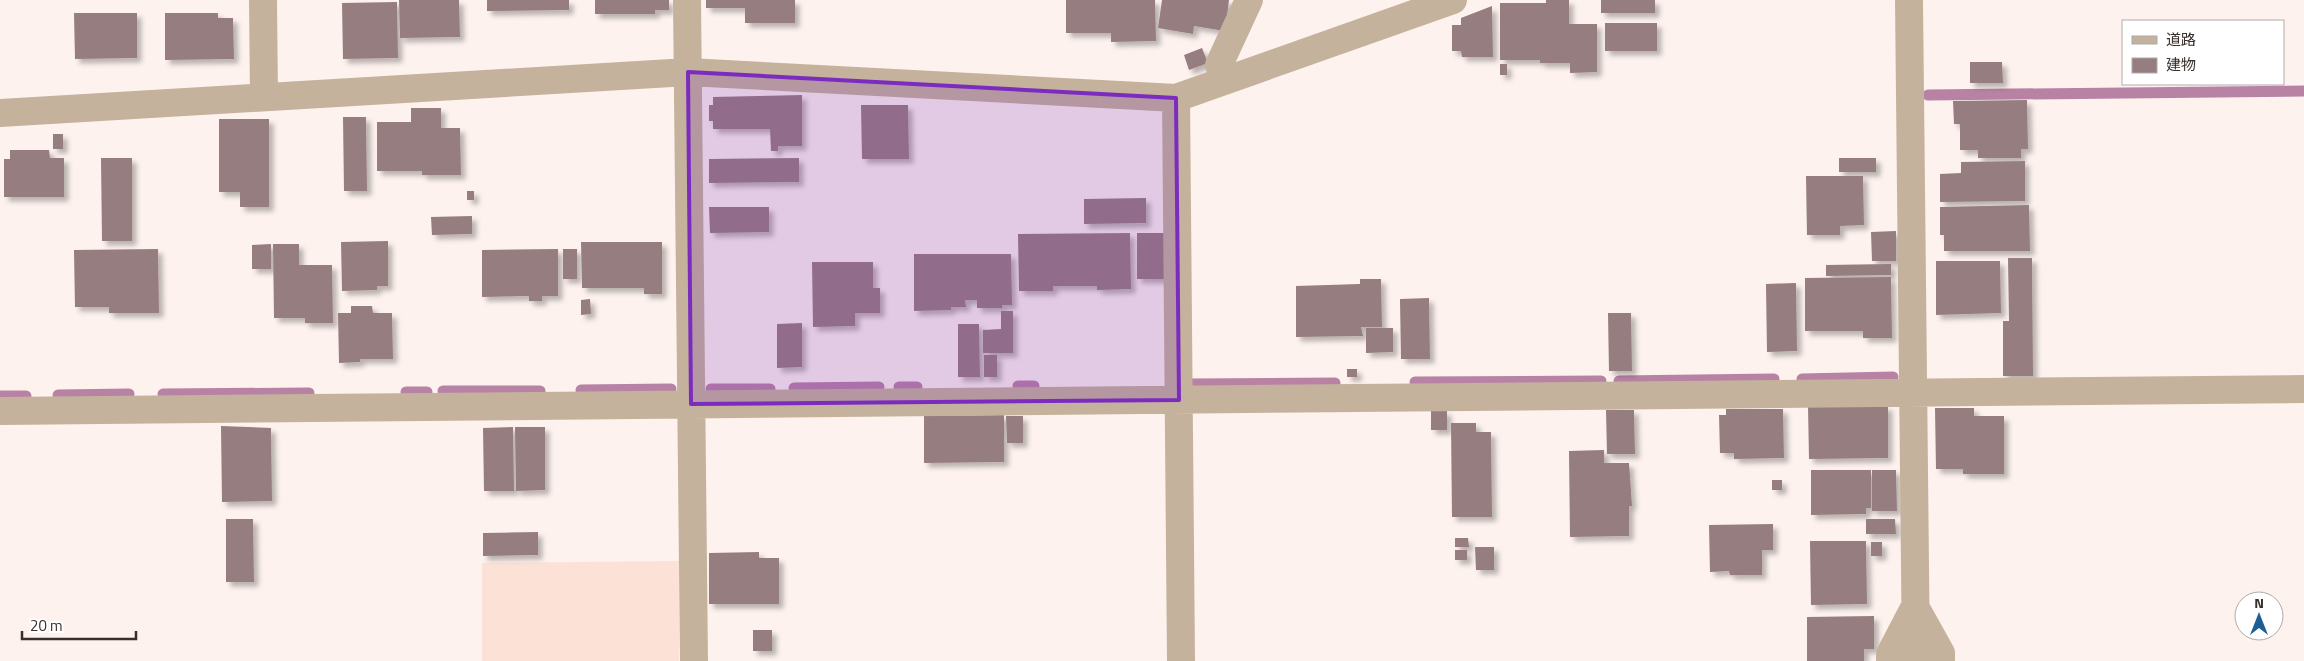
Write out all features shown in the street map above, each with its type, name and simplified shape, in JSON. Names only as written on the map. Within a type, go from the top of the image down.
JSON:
[{"type":"street","points":[[263,0],[264,97]]},
{"type":"street","points":[[687,0],[694,661]]},
{"type":"street","points":[[1226,80],[1219,65],[1249,0]]},
{"type":"street","points":[[0,113],[688,72],[1176,98],[1453,0]]},
{"type":"street","points":[[1909,0],[1916,661]]},
{"type":"street","points":[[1176,98],[1181,661]]},
{"type":"street","points":[[0,411],[2304,389]]},
{"type":"street","points":[[1890,661],[1890,654],[1915,606]]},
{"type":"street","points":[[1915,606],[1941,653],[1941,661]]},
{"type":"highlighted area","points":[[688,72],[1176,98],[1179,400],[691,404]]},
{"type":"shaded area","points":[[679,561],[679,661],[482,661],[482,563]]},
{"type":"building","points":[[399,0],[459,0],[460,37],[400,38]]},
{"type":"building","points":[[487,0],[569,0],[569,10],[487,11]]},
{"type":"building","points":[[595,0],[669,0],[669,10],[655,10],[655,14],[595,14]]},
{"type":"building","points":[[706,0],[795,0],[795,23],[745,23],[745,8],[706,8]]},
{"type":"building","points":[[1066,0],[1155,0],[1156,41],[1111,42],[1111,33],[1066,33]]},
{"type":"building","points":[[1162,0],[1229,0],[1225,31],[1194,26],[1193,34],[1158,28]]},
{"type":"building","points":[[1546,0],[1569,0],[1569,24],[1597,24],[1597,72],[1570,73],[1570,63],[1540,63],[1540,60],[1500,60],[1500,3],[1546,3]]},
{"type":"building","points":[[1601,0],[1655,0],[1655,13],[1601,13]]},
{"type":"building","points":[[397,2],[398,58],[343,59],[342,3]]},
{"type":"building","points":[[1492,6],[1493,57],[1462,57],[1461,51],[1452,51],[1452,25],[1461,25],[1461,18]]},
{"type":"building","points":[[74,13],[137,13],[137,58],[75,59]]},
{"type":"building","points":[[165,13],[218,13],[218,18],[233,18],[234,59],[165,60]]},
{"type":"building","points":[[1605,23],[1657,23],[1657,51],[1605,51]]},
{"type":"building","points":[[1202,48],[1208,63],[1189,70],[1184,55]]},
{"type":"building","points":[[1970,62],[2002,62],[2003,83],[1970,83]]},
{"type":"building","points":[[1500,64],[1507,64],[1507,75],[1500,75]]},
{"type":"building","points":[[802,95],[802,146],[778,146],[778,151],[771,151],[770,129],[713,129],[713,121],[709,121],[709,105],[713,105],[713,97]]},
{"type":"building","points":[[2027,100],[2028,149],[2021,149],[2021,158],[1978,158],[1978,150],[1960,150],[1960,124],[1954,124],[1953,101]]},
{"type":"building","points":[[861,105],[908,105],[909,159],[862,159]]},
{"type":"building","points":[[411,108],[441,108],[441,128],[460,128],[461,175],[422,175],[422,171],[377,171],[377,122],[411,122]]},
{"type":"building","points":[[343,117],[366,117],[367,191],[344,191]]},
{"type":"building","points":[[219,119],[269,119],[269,207],[240,207],[240,192],[219,192]]},
{"type":"building","points":[[53,134],[63,134],[63,149],[53,149]]},
{"type":"building","points":[[10,150],[49,150],[50,158],[64,158],[64,197],[4,197],[4,159],[10,159]]},
{"type":"building","points":[[101,158],[132,158],[132,241],[102,241]]},
{"type":"building","points":[[799,158],[799,182],[709,183],[709,159]]},
{"type":"building","points":[[1839,158],[1876,158],[1876,172],[1839,172]]},
{"type":"building","points":[[2025,161],[2025,201],[1940,202],[1940,174],[1961,173],[1961,162]]},
{"type":"building","points":[[1806,176],[1863,176],[1864,225],[1840,226],[1840,235],[1807,235]]},
{"type":"building","points":[[467,191],[474,191],[474,200],[467,200]]},
{"type":"building","points":[[1146,198],[1146,223],[1084,224],[1084,199]]},
{"type":"building","points":[[2029,205],[2030,251],[1944,251],[1944,235],[1940,235],[1940,207]]},
{"type":"building","points":[[709,207],[769,207],[769,232],[710,233]]},
{"type":"building","points":[[472,216],[472,234],[432,235],[431,217]]},
{"type":"building","points":[[1896,231],[1896,261],[1872,261],[1871,232]]},
{"type":"building","points":[[1130,233],[1131,289],[1097,290],[1097,286],[1053,286],[1053,291],[1019,291],[1018,234]]},
{"type":"building","points":[[1137,233],[1166,233],[1166,279],[1137,279]]},
{"type":"building","points":[[388,241],[388,286],[377,286],[377,290],[342,291],[341,242]]},
{"type":"building","points":[[581,242],[662,242],[662,294],[644,294],[644,288],[582,288]]},
{"type":"building","points":[[271,244],[271,269],[252,269],[252,245]]},
{"type":"building","points":[[273,244],[299,244],[299,265],[332,265],[333,323],[305,323],[305,318],[274,318]]},
{"type":"building","points":[[158,249],[159,313],[109,313],[109,307],[75,307],[74,250]]},
{"type":"building","points":[[558,249],[558,296],[542,296],[542,301],[529,301],[529,296],[482,297],[482,250]]},
{"type":"building","points":[[563,249],[577,249],[577,279],[563,279]]},
{"type":"building","points":[[914,254],[1011,254],[1012,305],[1002,305],[1002,308],[977,308],[977,300],[965,300],[966,307],[951,307],[951,310],[914,311]]},
{"type":"building","points":[[2008,258],[2032,258],[2033,376],[2003,376],[2003,321],[2009,321]]},
{"type":"building","points":[[1936,261],[2000,261],[2001,313],[1936,315]]},
{"type":"building","points":[[812,262],[873,262],[873,288],[880,288],[880,313],[855,313],[855,326],[813,327]]},
{"type":"building","points":[[1891,264],[1891,275],[1826,276],[1826,265]]},
{"type":"building","points":[[1891,277],[1892,338],[1863,338],[1863,331],[1805,331],[1805,278]]},
{"type":"building","points":[[1360,279],[1381,279],[1382,327],[1361,327],[1363,336],[1296,337],[1296,286],[1360,284]]},
{"type":"building","points":[[1796,283],[1797,351],[1767,352],[1766,284]]},
{"type":"building","points":[[1429,298],[1430,359],[1401,359],[1400,299]]},
{"type":"building","points":[[590,299],[591,314],[581,315],[581,300]]},
{"type":"building","points":[[351,306],[372,306],[373,313],[392,313],[393,359],[360,359],[360,362],[339,363],[338,313],[351,313]]},
{"type":"building","points":[[1001,311],[1013,311],[1013,353],[983,353],[983,330],[1001,329]]},
{"type":"building","points":[[1608,313],[1631,313],[1632,371],[1609,371]]},
{"type":"building","points":[[802,323],[802,367],[777,368],[777,324]]},
{"type":"building","points":[[958,324],[979,324],[980,377],[958,377]]},
{"type":"building","points":[[1366,328],[1393,328],[1393,352],[1366,353]]},
{"type":"building","points":[[984,355],[997,355],[997,377],[984,377]]},
{"type":"building","points":[[1347,369],[1357,369],[1357,377],[1347,377]]},
{"type":"building","points":[[1808,406],[1888,406],[1888,458],[1809,459]]},
{"type":"building","points":[[1935,408],[1974,408],[1974,416],[2004,416],[2004,474],[1963,474],[1963,469],[1936,469]]},
{"type":"building","points":[[1726,409],[1783,409],[1784,458],[1734,459],[1734,453],[1720,453],[1719,415],[1726,415]]},
{"type":"building","points":[[1606,410],[1634,410],[1635,454],[1607,454]]},
{"type":"building","points":[[1431,411],[1447,411],[1447,430],[1431,430]]},
{"type":"building","points":[[1004,415],[1004,462],[924,463],[924,416]]},
{"type":"building","points":[[1006,416],[1023,416],[1023,443],[1007,443]]},
{"type":"building","points":[[1451,423],[1476,423],[1476,432],[1491,432],[1492,517],[1452,517]]},
{"type":"building","points":[[221,426],[271,428],[272,501],[222,502]]},
{"type":"building","points":[[513,427],[514,491],[484,491],[483,428]]},
{"type":"building","points":[[515,427],[545,427],[545,490],[516,491]]},
{"type":"building","points":[[1604,450],[1604,463],[1629,463],[1632,506],[1629,506],[1629,536],[1570,537],[1569,451]]},
{"type":"building","points":[[1811,470],[1871,470],[1871,508],[1866,508],[1866,514],[1811,515]]},
{"type":"building","points":[[1872,470],[1896,470],[1897,511],[1872,511]]},
{"type":"building","points":[[1772,480],[1782,480],[1782,490],[1772,490]]},
{"type":"building","points":[[226,519],[253,519],[254,582],[226,582]]},
{"type":"building","points":[[1866,519],[1895,519],[1896,534],[1866,534]]},
{"type":"building","points":[[1773,524],[1773,550],[1762,550],[1762,575],[1730,575],[1729,571],[1710,572],[1709,525]]},
{"type":"building","points":[[538,532],[538,555],[483,556],[483,533]]},
{"type":"building","points":[[1455,538],[1468,538],[1469,547],[1455,547]]},
{"type":"building","points":[[1810,541],[1866,541],[1867,604],[1811,605]]},
{"type":"building","points":[[1871,542],[1882,542],[1882,556],[1871,556]]},
{"type":"building","points":[[1475,547],[1494,547],[1494,570],[1476,570]]},
{"type":"building","points":[[1455,550],[1467,550],[1467,560],[1455,560]]},
{"type":"building","points":[[759,552],[759,558],[779,558],[779,604],[709,604],[709,553]]},
{"type":"building","points":[[1874,616],[1874,649],[1864,649],[1864,661],[1807,661],[1807,617]]},
{"type":"building","points":[[753,630],[772,630],[772,651],[753,651]]},
{"type":"waterway","points":[[1928,95],[2304,91]]},
{"type":"waterway","points":[[1802,379],[1893,377]]},
{"type":"waterway","points":[[1619,381],[1774,379]]},
{"type":"waterway","points":[[1415,382],[1601,381]]},
{"type":"waterway","points":[[1190,384],[1335,383]]},
{"type":"waterway","points":[[1018,386],[1034,386]]},
{"type":"waterway","points":[[794,388],[879,387]]},
{"type":"waterway","points":[[899,387],[917,387]]},
{"type":"waterway","points":[[581,390],[671,389]]},
{"type":"waterway","points":[[711,389],[770,389]]},
{"type":"waterway","points":[[443,391],[540,391]]},
{"type":"waterway","points":[[406,392],[427,392]]},
{"type":"waterway","points":[[163,394],[309,393]]},
{"type":"waterway","points":[[58,395],[129,394]]},
{"type":"waterway","points":[[0,396],[26,396]]}]
